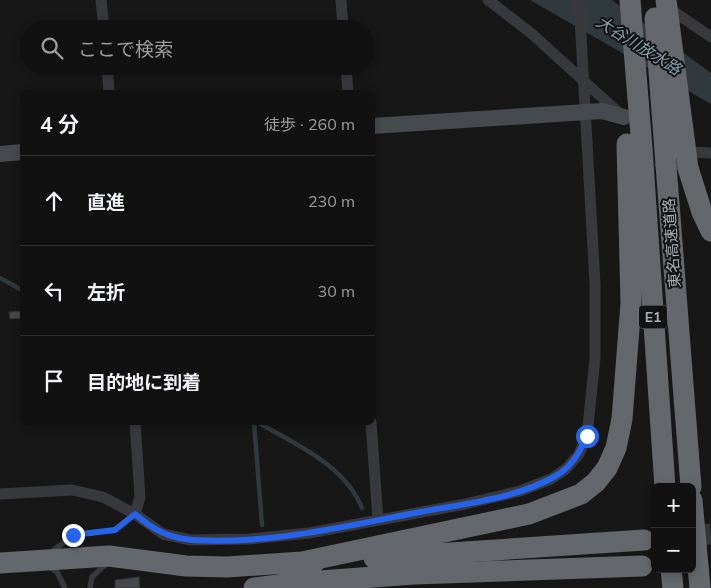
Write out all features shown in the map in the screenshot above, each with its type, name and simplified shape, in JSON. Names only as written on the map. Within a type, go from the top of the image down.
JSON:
[{"type":"highway","points":[[254,588],[302,572],[529,514],[582,494],[596,482],[607,468],[616,448],[622,419],[631,303],[634,146],[617,0]]},
{"type":"highway","name":"東名高速道路","points":[[630,0],[634,146],[665,483]]},
{"type":"highway","name":"東名高速道路","points":[[656,0],[666,165],[691,483]]},
{"type":"highway","points":[[666,0],[688,168],[702,212],[711,231]]},
{"type":"highway","points":[[695,528],[700,588]]},
{"type":"highway","points":[[302,572],[644,540]]},
{"type":"highway","points":[[0,563],[109,556],[186,566],[302,572],[414,574],[642,566]]},
{"type":"highway","points":[[302,572],[385,588]]},
{"type":"highway","points":[[671,573],[673,588]]},
{"type":"street","points":[[101,0],[103,20]]},
{"type":"street","points":[[341,0],[342,20]]},
{"type":"street","points":[[488,0],[531,33],[624,117]]},
{"type":"street","points":[[0,494],[72,490],[104,497],[135,514],[163,534],[191,540],[250,538],[309,533],[465,504],[520,491],[551,479],[566,469],[579,454],[587,436],[595,358],[595,284],[579,0]]},
{"type":"street","points":[[656,0],[711,37]]},
{"type":"street","points":[[108,75],[109,90]]},
{"type":"street","points":[[347,75],[348,90]]},
{"type":"street","points":[[375,126],[602,111],[624,117],[692,152],[711,153]]},
{"type":"street","points":[[0,154],[20,152]]},
{"type":"street","points":[[134,425],[140,497],[135,514]]},
{"type":"street","points":[[371,425],[378,520]]},
{"type":"lane","points":[[65,588],[57,572],[40,561],[73,535],[115,530],[135,514]]},
{"type":"lane","points":[[90,588],[92,577],[100,567],[110,562],[128,558]]},
{"type":"water","name":"大谷川放水路","points":[[530,0],[612,0],[711,73],[711,104]]},
{"type":"building","points":[[20,311],[20,318],[10,319],[9,312]]},
{"type":"building","points":[[139,577],[140,588],[115,588],[115,580]]},
{"type":"waterway","points":[[0,278],[20,289]]},
{"type":"waterway","points":[[254,425],[262,525]]},
{"type":"waterway","points":[[262,425],[317,457],[331,468],[344,480],[362,508]]},
{"type":"tunnel","points":[[696,536],[711,534]]},
{"type":"route","points":[[73,535],[115,530],[135,514],[147,525],[163,534],[191,540],[250,538],[309,533],[465,504],[520,491],[551,479],[566,469],[579,454],[587,436]]}]
